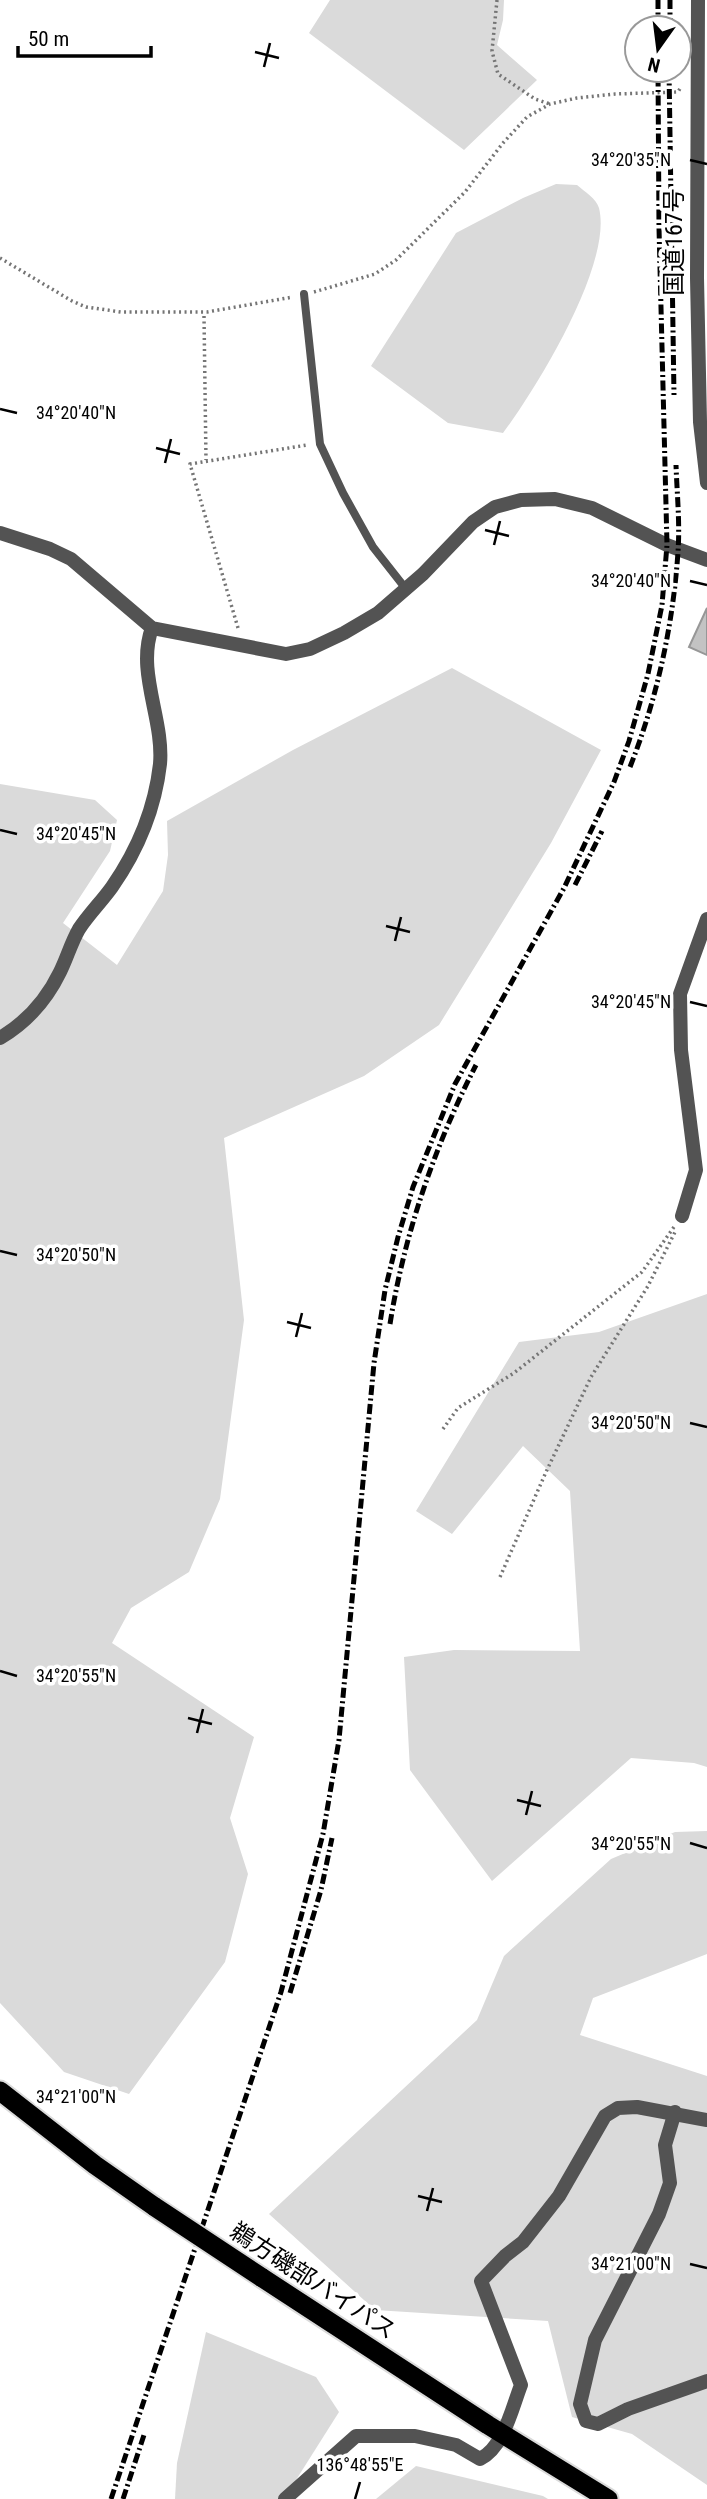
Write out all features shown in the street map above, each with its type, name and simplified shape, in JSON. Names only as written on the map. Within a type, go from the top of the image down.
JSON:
[{"type":"highway","name":"鵜方磯部バイパス","points":[[0,2091],[95,2165],[155,2207],[502,2434],[608,2499]]},
{"type":"street","name":"国道167号","points":[[698,0],[697,77],[702,279],[700,422],[707,483]]},
{"type":"street","points":[[0,533],[50,549],[71,559],[152,628],[286,653],[304,651],[344,633],[378,613],[473,522],[495,508],[521,500],[555,499],[592,508],[667,545],[707,560]]},
{"type":"street","points":[[0,1038],[18,1027],[40,1005],[61,970],[80,927],[113,886],[141,838],[160,764],[160,742],[146,653],[152,628]]},
{"type":"street","points":[[682,1216],[696,1171],[681,1050],[680,994],[707,919]]},
{"type":"street","points":[[285,2499],[356,2436],[415,2436],[456,2445],[480,2459],[488,2455],[502,2434],[522,2385],[481,2281],[523,2242],[559,2196],[605,2116],[618,2108],[637,2107],[707,2119]]},
{"type":"street","points":[[675,2112],[665,2145],[670,2183],[659,2214],[595,2340],[580,2403],[586,2421],[598,2424],[628,2409],[707,2381]]},
{"type":"lane","points":[[304,294],[320,444],[373,547],[406,589]]},
{"type":"path","points":[[497,0],[492,51],[498,74],[535,99],[550,104]]},
{"type":"path","points":[[0,258],[72,301],[86,307],[121,312],[208,312],[304,294],[375,274],[396,260],[465,192],[527,117],[550,104],[615,94],[678,92],[687,76],[697,77]]},
{"type":"path","points":[[204,316],[206,461]]},
{"type":"path","points":[[243,646],[190,464],[320,444]]},
{"type":"path","points":[[443,1429],[458,1408],[514,1373],[642,1272],[682,1216]]},
{"type":"path","points":[[500,1577],[591,1377],[649,1286],[682,1216]]},
{"type":"shaded area","points":[[330,0],[504,0],[497,45],[537,80],[464,150],[309,33]]},
{"type":"shaded area","points":[[556,184],[577,185],[593,198],[599,208],[600,232],[595,261],[569,325],[534,387],[503,433],[448,423],[371,366],[456,233]]},
{"type":"shaded area","points":[[452,668],[601,750],[551,843],[439,1025],[364,1076],[224,1138],[244,1320],[220,1499],[189,1572],[131,1608],[112,1643],[254,1737],[230,1818],[248,1874],[225,1962],[129,2094],[64,2072],[0,2003],[0,784],[95,800],[117,820],[110,851],[63,923],[117,965],[163,891],[168,855],[167,821],[293,750]]},
{"type":"shaded area","points":[[707,1294],[707,1767],[694,1763],[631,1758],[492,1881],[410,1770],[404,1657],[454,1650],[580,1651],[570,1491],[523,1446],[452,1534],[416,1511],[519,1342],[599,1332]]},
{"type":"shaded area","points":[[707,1831],[707,1954],[593,1998],[580,2035],[707,2076],[707,2485],[632,2434],[572,2417],[548,2321],[375,2310],[269,2214],[477,2020],[504,1956],[611,1859],[675,1832]]},
{"type":"shaded area","points":[[206,2332],[316,2377],[339,2412],[284,2499],[175,2499],[177,2463]]},
{"type":"shaded area","points":[[416,2466],[543,2496],[548,2499],[376,2499]]},
{"type":"building","points":[[707,608],[707,655],[689,647]]},
{"type":"railway","points":[[658,0],[658,14]]},
{"type":"railway","points":[[670,0],[670,14]]},
{"type":"railway","points":[[111,2499],[281,1992],[323,1834],[339,1740],[374,1363],[385,1290],[398,1237],[413,1187],[455,1084],[564,888],[614,782],[648,674],[662,605],[667,545],[658,84]]},
{"type":"railway","points":[[669,84],[674,395]]},
{"type":"railway","points":[[630,767],[656,688],[672,607],[679,541],[676,465]]},
{"type":"railway","points":[[575,885],[602,831]]},
{"type":"railway","points":[[390,1324],[404,1257],[423,1191],[447,1127],[476,1065]]},
{"type":"railway","points":[[290,1993],[321,1890],[332,1838]]},
{"type":"railway","points":[[123,2499],[145,2432]]}]
